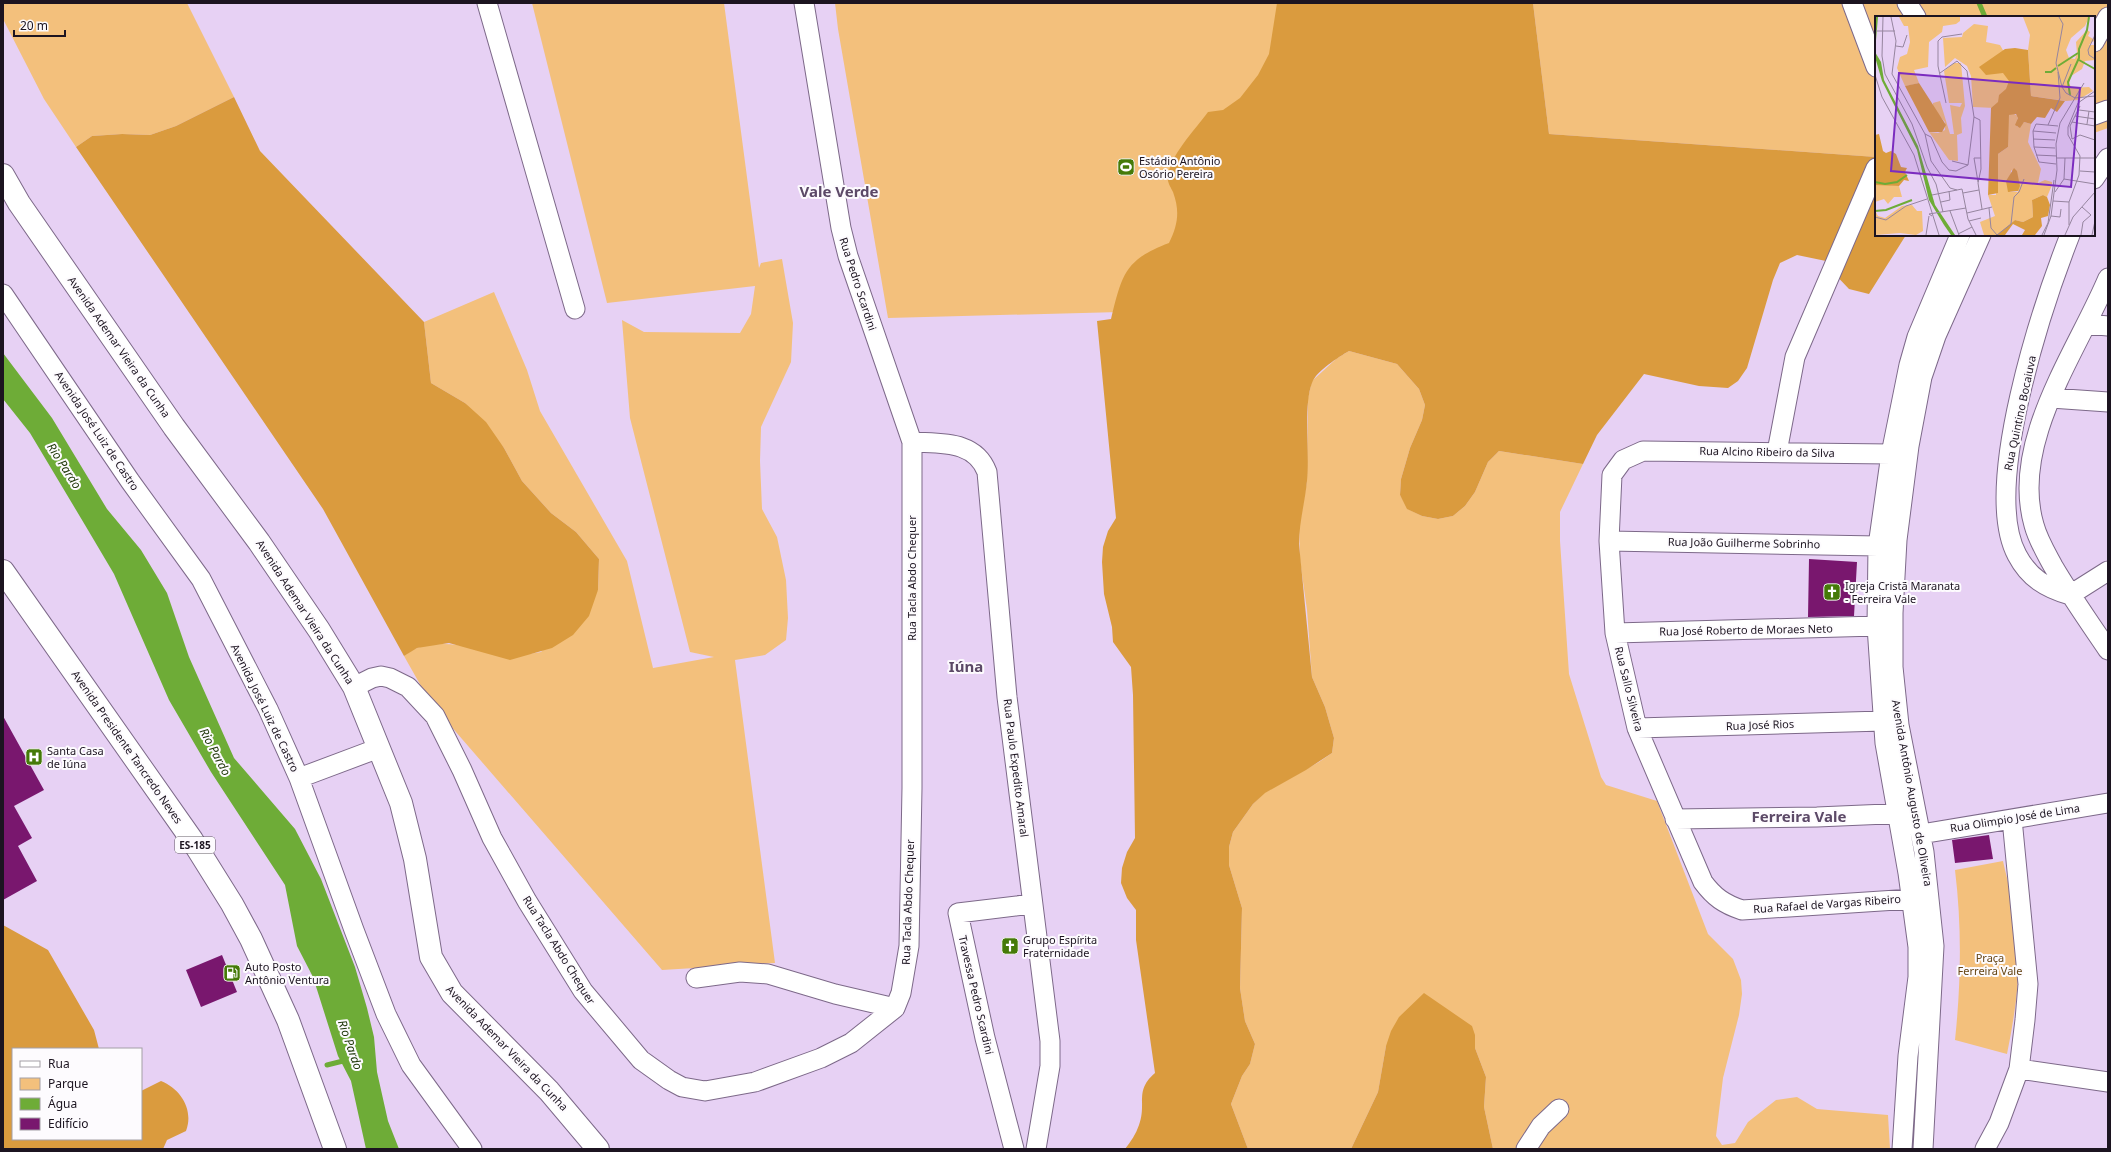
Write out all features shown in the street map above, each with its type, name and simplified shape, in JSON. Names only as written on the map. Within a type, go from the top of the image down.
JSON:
[{"type":"street","points":[[487,3],[575,309]]},
{"type":"street","name":"Rua Pedro Scardini","points":[[804,3],[841,228],[848,256],[912,442]]},
{"type":"street","points":[[1852,3],[1875,64]]},
{"type":"street","points":[[1907,3],[1915,16]]},
{"type":"street","points":[[2095,40],[2108,16]]},
{"type":"street","points":[[2095,115],[2108,110]]},
{"type":"street","points":[[2095,178],[2108,158]]},
{"type":"street","points":[[1777,452],[1795,356],[1875,170]]},
{"type":"street","name":"Avenida Ademar Vieira da Cunha","points":[[3,175],[19,203],[174,427],[259,542],[319,630],[354,687],[401,803],[415,859],[431,958],[440,976],[452,993],[550,1091],[598,1149]]},
{"type":"street","name":"Avenida Antônio Augusto de Oliveira","points":[[1902,1149],[1908,1056],[1918,977],[1918,947],[1912,899],[1884,722],[1877,626],[1878,546],[1891,454],[1904,384],[1917,337],[1960,236]]},
{"type":"street","name":"Avenida Antônio Augusto de Oliveira","points":[[1923,1149],[1934,960],[1930,897],[1921,834],[1899,725],[1893,667],[1893,606],[1902,491],[1914,415],[1926,364],[1936,336],[1981,236]]},
{"type":"street","name":"Rua Quintino Bocaiuva","points":[[2070,236],[2052,288],[2022,391],[2007,460],[2006,484],[2009,529],[2017,555],[2032,575],[2040,582],[2050,589],[2070,595]]},
{"type":"street","points":[[2108,278],[2051,398],[2034,443],[2030,475],[2031,509],[2034,526],[2043,548],[2070,595],[2108,650]]},
{"type":"street","name":"Avenida José Luiz de Castro","points":[[3,294],[130,481],[201,579],[268,709],[299,778],[386,1014],[411,1065],[472,1149]]},
{"type":"street","points":[[2087,324],[2108,326]]},
{"type":"street","points":[[2051,398],[2108,402]]},
{"type":"street","name":"Rua Paulo Expedito Amaral","points":[[912,442],[959,446],[974,453],[983,460],[987,472],[1007,690],[1032,904],[1050,1041],[1050,1066],[1036,1149]]},
{"type":"street","name":"Rua Tacla Abdo Chequer","points":[[354,687],[372,678],[381,676],[390,678],[408,687],[435,716],[462,770],[492,838],[527,901],[583,992],[640,1060],[682,1087],[705,1091],[755,1082],[821,1058],[851,1043],[895,1008],[901,993],[909,946],[912,788],[912,442]]},
{"type":"street","name":"Rua Alcino Ribeiro da Silva","points":[[1642,451],[1891,454]]},
{"type":"street","name":"Rua Sallo Silveira","points":[[1642,451],[1623,460],[1612,475],[1609,541],[1615,633],[1637,728],[1703,882],[1711,893],[1721,902],[1742,910]]},
{"type":"street","name":"Rua João Guilherme Sobrinho","points":[[1609,541],[1878,546]]},
{"type":"street","name":"Avenida Presidente Tancredo Neves","points":[[3,570],[192,840],[229,900],[251,939],[288,1020],[335,1149]]},
{"type":"street","points":[[2070,595],[2108,570]]},
{"type":"street","name":"Rua José Roberto de Moraes Neto","points":[[1615,633],[1877,626]]},
{"type":"street","name":"Rua José Rios","points":[[1637,728],[1884,722]]},
{"type":"street","points":[[299,778],[379,748]]},
{"type":"street","name":"Rua Olimpio José de Lima","points":[[1921,834],[2108,803]]},
{"type":"street","points":[[1675,819],[1898,814],[1917,812]]},
{"type":"street","points":[[1985,1149],[1999,1122],[2019,1069],[2028,984],[2012,819]]},
{"type":"street","name":"Rua Rafael de Vargas Ribeiro","points":[[1742,910],[1912,899]]},
{"type":"street","name":"Travessa Pedro Scardini","points":[[1014,1149],[984,1038],[958,912],[1032,904]]},
{"type":"street","points":[[696,978],[740,972],[768,974],[835,994],[895,1008]]},
{"type":"street","points":[[2019,1069],[2108,1082]]},
{"type":"street","points":[[1526,1149],[1541,1126],[1559,1109]]},
{"type":"green space","points":[[3,3],[187,3],[234,97],[176,126],[150,135],[122,134],[92,136],[76,147],[44,99],[3,19]]},
{"type":"green space","points":[[532,3],[724,3],[759,268],[761,263],[782,259],[793,323],[791,362],[761,427],[760,461],[762,509],[777,537],[786,580],[788,618],[786,640],[765,655],[735,660],[775,963],[662,970],[430,702],[404,656],[417,648],[447,644],[510,653],[526,654],[541,652],[598,590],[599,559],[576,532],[551,513],[522,481],[504,448],[465,403],[431,383],[424,322],[494,292],[527,370],[540,411],[627,561],[653,668],[714,657],[690,652],[630,418],[622,320],[644,332],[740,333],[751,314],[755,286],[607,303]]},
{"type":"green space","name":"Estádio Antônio Osório Pereira","points":[[835,3],[1392,3],[1388,305],[888,318],[838,29]]},
{"type":"green space","points":[[1533,3],[2108,3],[2108,128],[2095,133],[2095,16],[1875,16],[1875,157],[1549,134]]},
{"type":"green space","points":[[1349,351],[1397,364],[1419,389],[1425,405],[1422,420],[1410,448],[1401,479],[1400,495],[1408,509],[1422,516],[1438,519],[1453,516],[1465,506],[1475,492],[1488,462],[1499,451],[1583,464],[1560,512],[1560,541],[1569,674],[1601,777],[1606,785],[1657,801],[1708,934],[1733,959],[1741,980],[1742,994],[1739,1015],[1723,1078],[1716,1136],[1722,1145],[1735,1143],[1748,1122],[1776,1100],[1797,1097],[1817,1109],[1888,1115],[1890,1149],[1493,1149],[1484,1107],[1486,1077],[1475,1048],[1475,1035],[1386,1046],[1378,1092],[1351,1149],[1248,1149],[1231,1104],[1242,1076],[1250,1064],[1255,1044],[1245,1021],[1240,988],[1242,908],[1229,865],[1229,847],[1233,832],[1253,804],[1264,793],[1332,753],[1334,738],[1325,707],[1312,677],[1307,610],[1300,560],[1299,528],[1307,481],[1308,398],[1312,381],[1336,359]]},
{"type":"green space","name":"Praça Ferreira Vale","points":[[2003,861],[2016,917],[2019,951],[2017,995],[2007,1054],[1955,1040],[1959,997],[1960,934],[1955,870]]},
{"type":"shaded area","points":[[1277,3],[1533,3],[1549,134],[1875,157],[1875,236],[1905,236],[1869,294],[1849,289],[1830,269],[1826,261],[1797,255],[1780,263],[1773,280],[1747,368],[1738,381],[1728,388],[1699,386],[1644,374],[1597,435],[1583,464],[1499,451],[1488,462],[1475,492],[1465,506],[1453,516],[1438,519],[1422,516],[1407,509],[1400,495],[1401,479],[1410,448],[1422,420],[1425,405],[1419,389],[1397,364],[1349,351],[1328,365],[1314,378],[1309,393],[1308,404],[1308,470],[1299,544],[1312,677],[1325,707],[1334,738],[1332,753],[1306,770],[1265,793],[1253,804],[1233,832],[1229,847],[1229,865],[1242,908],[1240,988],[1245,1021],[1255,1044],[1250,1064],[1242,1076],[1231,1104],[1248,1149],[1125,1149],[1139,1125],[1145,1086],[1155,1073],[1136,940],[1136,910],[1127,898],[1121,883],[1122,868],[1127,852],[1135,838],[1133,695],[1131,667],[1113,642],[1112,627],[1104,594],[1102,562],[1103,547],[1108,531],[1116,518],[1097,321],[1111,319],[1122,280],[1134,263],[1154,249],[1169,243],[1176,224],[1177,205],[1168,180],[1169,170],[1177,152],[1208,112],[1223,110],[1240,98],[1258,75],[1269,54]]},
{"type":"shaded area","points":[[234,97],[260,151],[424,322],[431,383],[465,403],[486,422],[504,448],[522,481],[551,513],[576,532],[599,559],[598,590],[589,616],[573,635],[552,648],[510,660],[449,643],[417,648],[404,656],[323,509],[76,147],[92,136],[122,134],[150,135],[176,126]]},
{"type":"shaded area","points":[[3,925],[48,950],[94,1030],[99,1048],[12,1048],[12,1140],[142,1140],[142,1090],[161,1081],[174,1089],[184,1101],[187,1108],[188,1123],[186,1131],[167,1140],[163,1149],[3,1149]]},
{"type":"shaded area","points":[[1424,993],[1472,1026],[1475,1035],[1475,1048],[1486,1077],[1484,1107],[1493,1149],[1351,1149],[1378,1092],[1386,1046],[1391,1031],[1399,1017]]},
{"type":"water","name":"Rio Pardo","points":[[3,353],[52,418],[107,509],[141,550],[167,593],[189,657],[234,758],[295,829],[321,879],[355,967],[367,1008],[374,1037],[377,1072],[388,1121],[399,1149],[366,1149],[351,1081],[338,1056],[313,977],[297,946],[285,885],[211,772],[169,700],[114,574],[30,433],[3,399]]},
{"type":"building","name":"Igreja Cristã Maranata - Ferreira Vale","points":[[1809,559],[1857,562],[1854,616],[1808,617]]},
{"type":"building","points":[[3,716],[44,790],[14,806],[32,838],[18,846],[37,881],[3,900]]},
{"type":"building","points":[[1989,835],[1993,859],[1955,863],[1952,840]]},
{"type":"building","points":[[222,955],[237,992],[201,1007],[186,970]]},
{"type":"waterway","points":[[1979,3],[1985,16]]},
{"type":"waterway","name":"Rio Pardo","points":[[327,1065],[347,1060]]},
{"type":"place","name":"Estádio Antônio Osório Pereira","points":[[1126,167]]},
{"type":"place","name":"Igreja Cristã Maranata - Ferreira Vale","points":[[1832,592]]},
{"type":"place","name":"Santa Casa de Iúna","points":[[34,757]]},
{"type":"place","name":"Grupo Espírita Fraternidade","points":[[1010,946]]},
{"type":"place","name":"Auto Posto Antônio Ventura","points":[[232,973]]},
{"type":"district","name":"Vale Verde","points":[[839,192]]},
{"type":"district","name":"Iúna","points":[[966,667]]},
{"type":"district","name":"Ferreira Vale","points":[[1799,817]]}]
